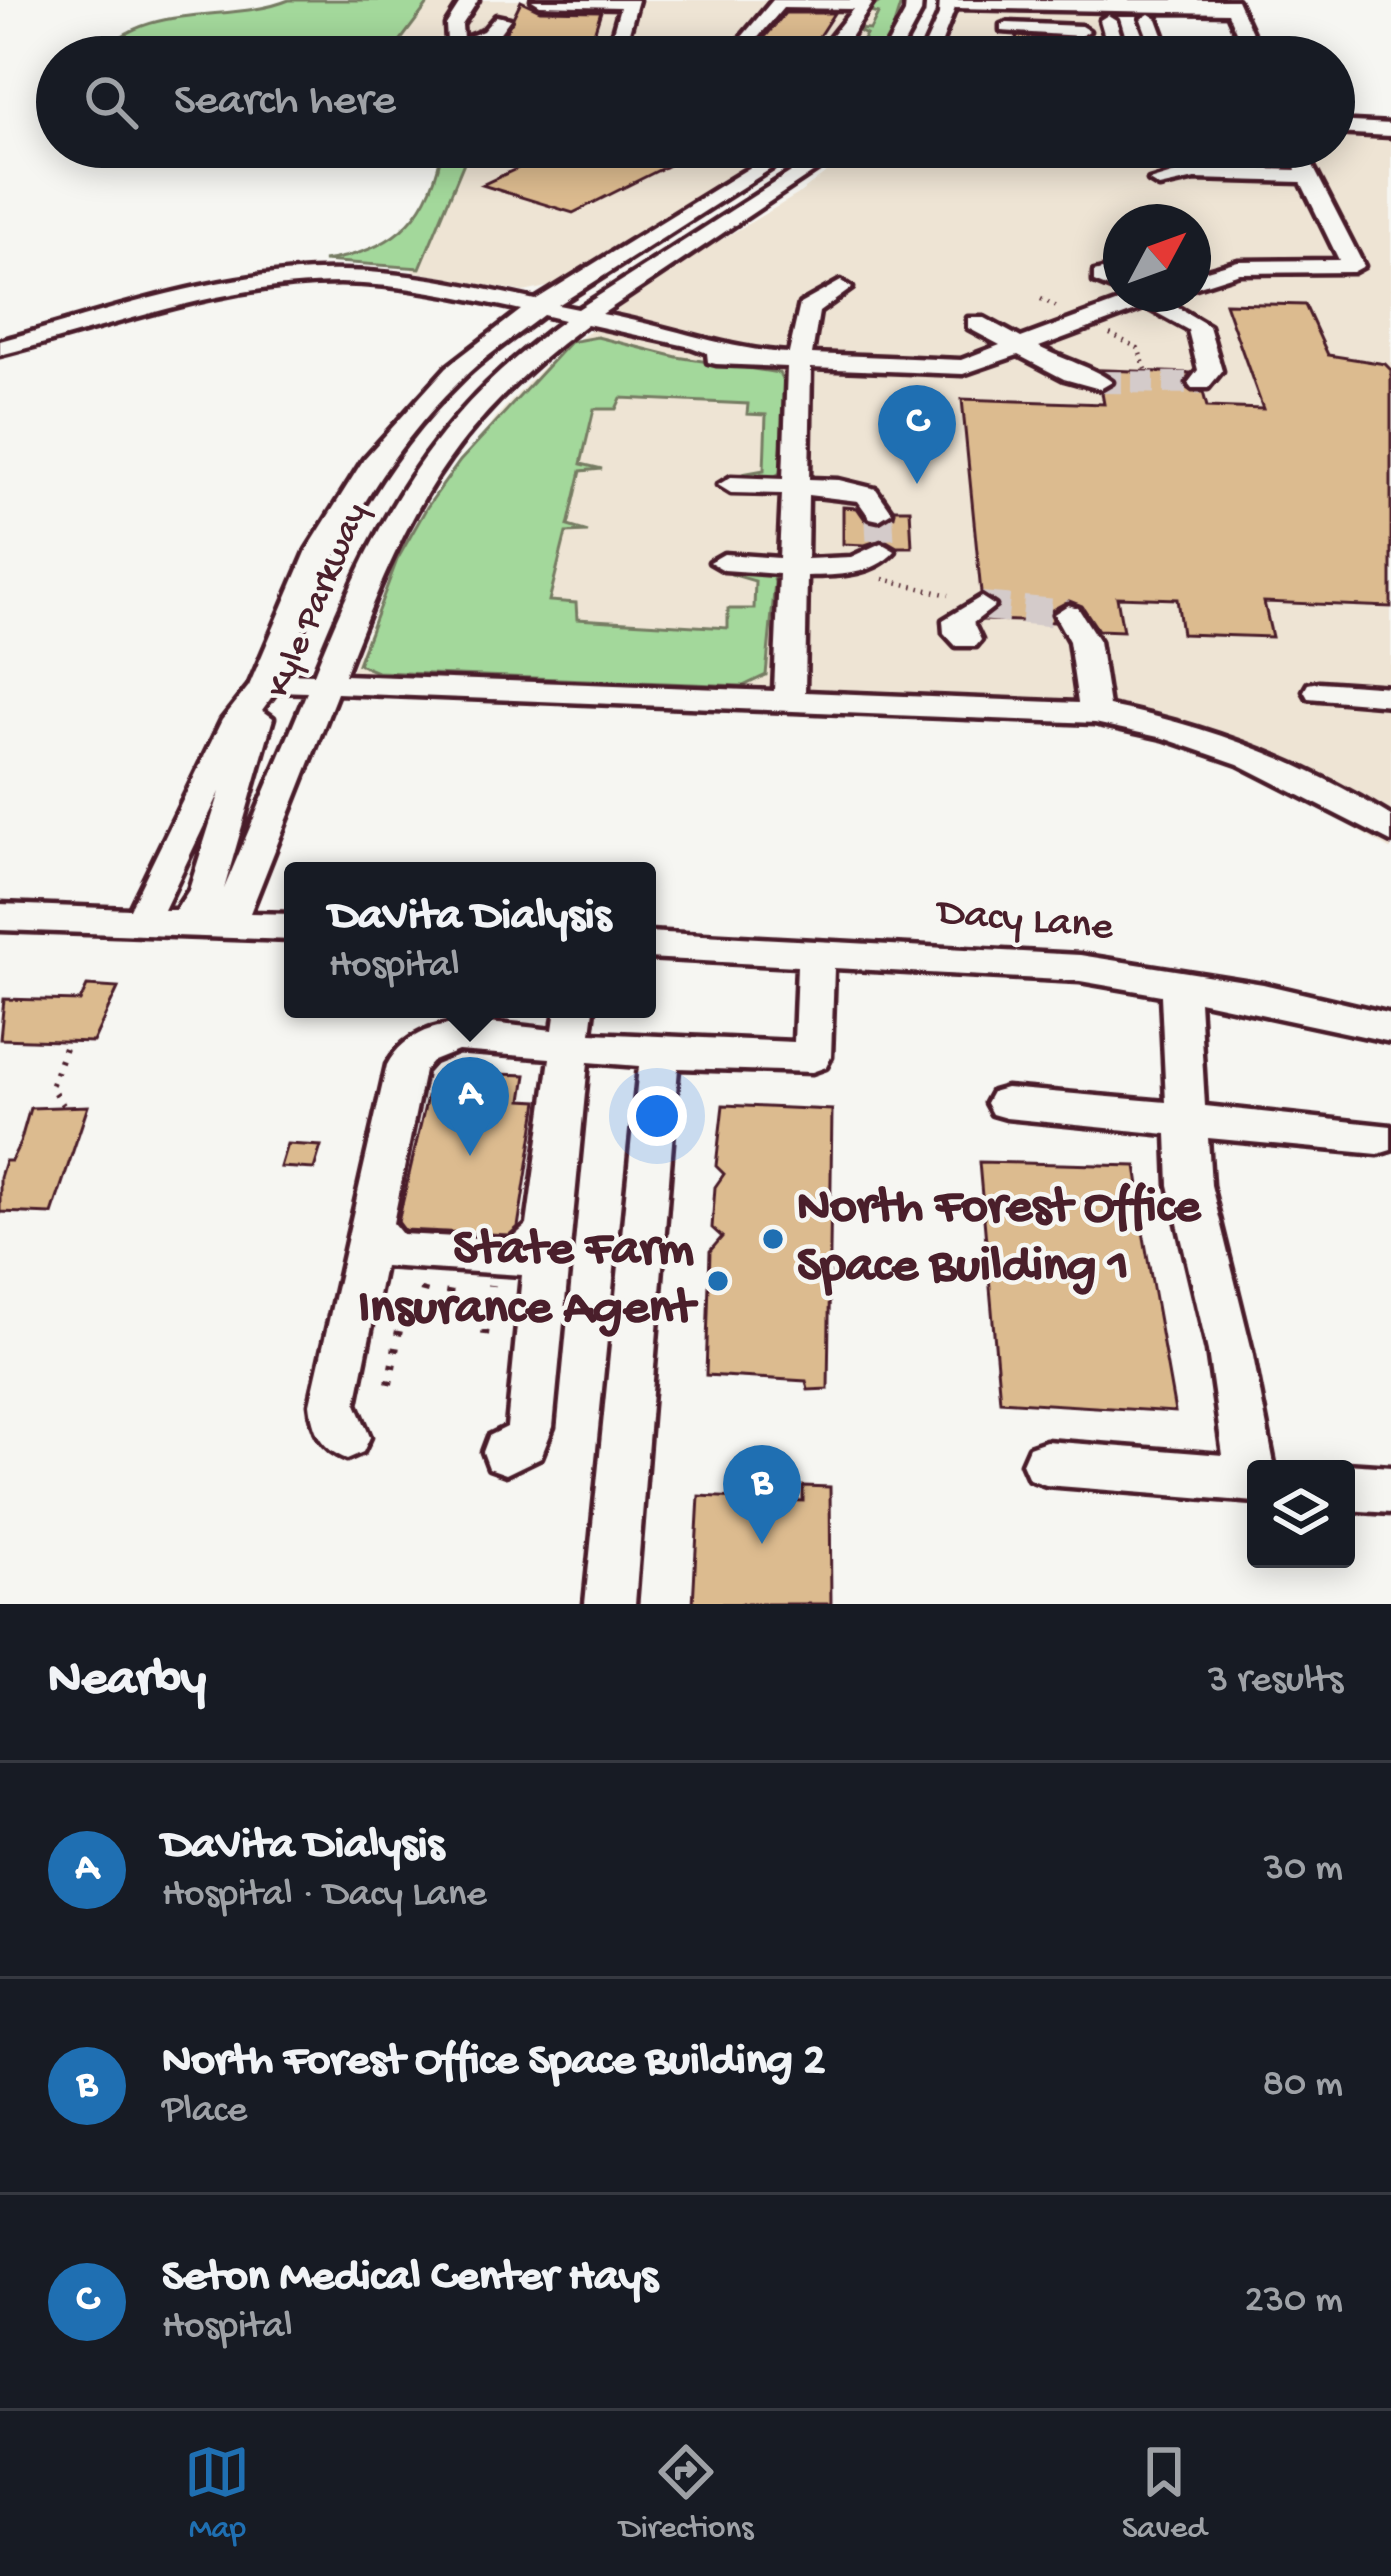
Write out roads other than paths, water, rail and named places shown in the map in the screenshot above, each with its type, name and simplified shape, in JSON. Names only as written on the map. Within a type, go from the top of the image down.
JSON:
[{"type":"street","points":[[540,0],[630,1],[620,36]]},
{"type":"street","points":[[900,36],[913,13],[914,0]]},
{"type":"street","points":[[455,36],[454,25],[468,2]]},
{"type":"street","points":[[751,36],[778,3],[867,2]]},
{"type":"street","points":[[843,36],[867,2]]},
{"type":"street","points":[[936,36],[948,2],[1234,10]]},
{"type":"street","points":[[1006,28],[1079,26],[1139,8]]},
{"type":"street","points":[[1139,8],[1153,36]]},
{"type":"street","points":[[487,36],[502,19]]},
{"type":"street","points":[[1108,20],[1113,36]]},
{"type":"street","points":[[1355,128],[1391,130]]},
{"type":"street","name":"Kyle Parkway","points":[[185,926],[206,891],[229,824],[264,684],[321,550],[376,459],[455,372],[541,306],[762,168]]},
{"type":"street","name":"Kyle Parkway","points":[[227,925],[374,559],[427,467],[500,381],[580,316],[813,168]]},
{"type":"street","points":[[1304,168],[1353,266]]},
{"type":"street","points":[[1159,182],[1195,173],[1308,176]]},
{"type":"street","points":[[1211,275],[1238,267],[1381,267]]},
{"type":"street","points":[[0,348],[193,296],[307,278],[409,282],[580,316],[598,333],[697,357],[799,363],[963,367],[1109,312]]},
{"type":"street","points":[[789,701],[799,363],[808,309],[842,288]]},
{"type":"street","points":[[1175,312],[1198,326],[1210,370],[1200,383]]},
{"type":"street","points":[[976,323],[1082,378],[1100,382]]},
{"type":"street","points":[[731,485],[856,491],[873,500],[879,512]]},
{"type":"street","points":[[724,562],[854,566],[877,558],[874,563]]},
{"type":"street","points":[[966,640],[959,633],[958,620],[981,606]]},
{"type":"street","points":[[1068,614],[1077,624],[1084,647],[1095,713]]},
{"type":"street","points":[[264,684],[326,682],[1095,713],[1237,751],[1383,816]]},
{"type":"street","name":"Kyle Parkway","points":[[140,924],[238,720],[264,684]]},
{"type":"street","points":[[1319,692],[1391,697]]},
{"type":"street","points":[[0,917],[284,927]]},
{"type":"street","name":"Dacy Lane","points":[[656,945],[1058,966],[1179,984],[1391,1028]]},
{"type":"street","points":[[347,1437],[334,1423],[333,1404],[406,1065],[419,1051],[455,1036],[574,1028],[660,1053],[812,1057],[816,952]]},
{"type":"street","points":[[1179,984],[1190,1185],[1230,1352],[1249,1460]]},
{"type":"street","points":[[506,1452],[524,1442],[530,1427],[547,1234],[574,1028]]},
{"type":"street","points":[[610,1604],[660,1053]]},
{"type":"street","points":[[1006,1103],[1378,1138]]},
{"type":"street","points":[[372,1222],[377,1239],[394,1251],[508,1259],[521,1257],[547,1234]]},
{"type":"street","points":[[1046,1462],[1247,1479]]},
{"type":"street","points":[[1355,1488],[1391,1490]]},
{"type":"tunnel","points":[[1100,382],[1200,383]]},
{"type":"tunnel","points":[[879,512],[881,551]]},
{"type":"tunnel","points":[[981,606],[1068,614]]},
{"type":"place","name":"Seton Medical Center Hays","points":[[917,484]]},
{"type":"place","name":"DaVita Dialysis","points":[[470,1156]]},
{"type":"place","name":"North Forest Office Space Building 1","points":[[773,1239]]},
{"type":"place","name":"State Farm Insurance Agent","points":[[718,1281]]},
{"type":"place","name":"North Forest Office Space Building 2","points":[[762,1544]]}]
